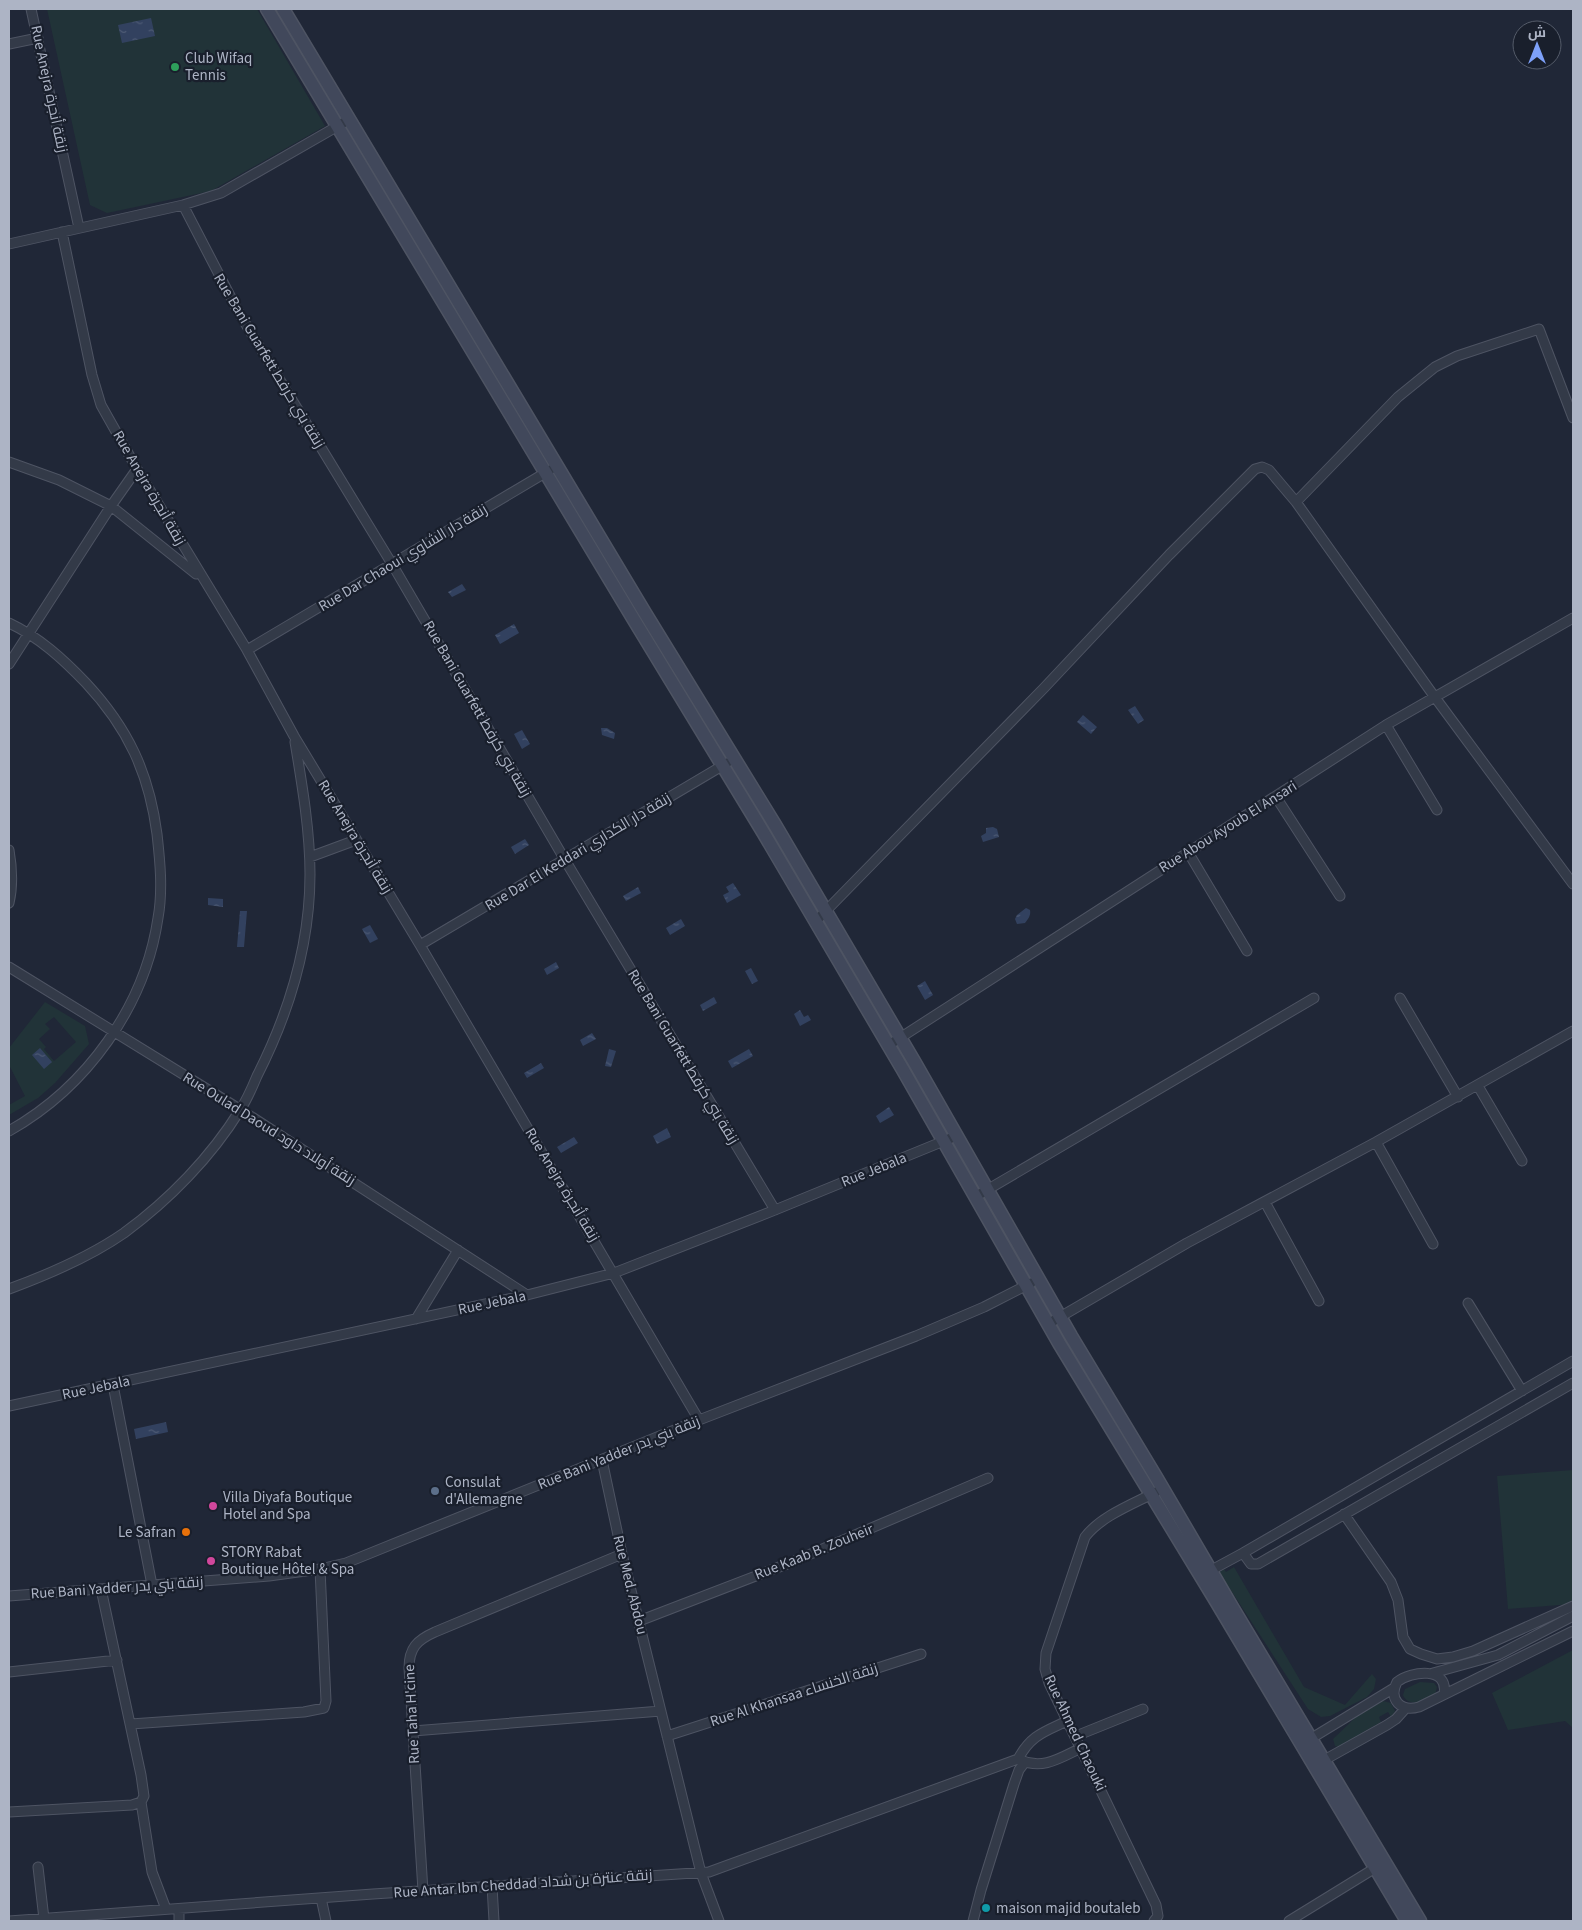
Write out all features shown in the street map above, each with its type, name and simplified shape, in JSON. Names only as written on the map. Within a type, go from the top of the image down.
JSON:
[{"type":"street","name":"Rue Anejra زنقة أنجرة","points":[[31,9],[79,228]]},
{"type":"street","points":[[267,9],[816,921],[1048,1324],[1151,1495],[1206,1573]]},
{"type":"street","points":[[283,9],[826,912],[1060,1318],[1163,1488],[1206,1573],[1379,1865],[1407,1921]]},
{"type":"street","points":[[9,44],[38,38]]},
{"type":"street","points":[[9,244],[182,205],[222,193],[350,119]]},
{"type":"street","name":"Rue Bani Guarfett زنقة بني كرفط","points":[[182,205],[238,313],[392,564],[565,860],[775,1210]]},
{"type":"street","name":"Rue Anejra زنقة أنجرة","points":[[62,232],[96,390],[102,405],[137,469],[202,579],[247,650],[294,736],[420,945],[699,1420]]},
{"type":"street","points":[[1296,502],[1398,397],[1435,367],[1457,356],[1539,329],[1573,418]]},
{"type":"street","points":[[9,462],[59,480],[111,506],[202,579]]},
{"type":"street","name":"Rue Dar Chaoui زنقة دار الشاوي","points":[[247,650],[558,465]]},
{"type":"street","points":[[816,921],[1044,688],[1169,555],[1255,469],[1262,467],[1269,470],[1296,502],[1434,696],[1573,884]]},
{"type":"street","points":[[9,664],[137,469]]},
{"type":"street","name":"Rue Abou Ayoub El Ansari","points":[[888,1045],[1386,725],[1573,618]]},
{"type":"street","points":[[9,623],[29,633],[70,667],[94,691],[121,725],[136,753],[149,788],[160,855],[159,916],[152,948],[140,981],[114,1032],[93,1061],[74,1082],[34,1115],[9,1131]]},
{"type":"street","points":[[1386,725],[1437,810]]},
{"type":"street","points":[[9,1289],[69,1263],[123,1233],[158,1205],[188,1176],[211,1151],[241,1110],[272,1047],[289,1004],[304,934],[309,896],[310,856],[294,736]]},
{"type":"street","name":"Rue Dar El Keddari زنقة دار الكداري","points":[[420,945],[735,758]]},
{"type":"street","points":[[1276,797],[1340,896]]},
{"type":"street","points":[[310,856],[356,840]]},
{"type":"street","points":[[9,850],[12,863],[9,904]]},
{"type":"street","points":[[1188,852],[1247,951]]},
{"type":"street","name":"Rue Oulad Daoud زنقة أولاد داود","points":[[9,967],[241,1110],[527,1296]]},
{"type":"street","points":[[975,1197],[1314,998]]},
{"type":"street","points":[[1400,998],[1458,1097]]},
{"type":"street","points":[[1048,1324],[1187,1243],[1458,1097],[1573,1031]]},
{"type":"street","points":[[1478,1086],[1522,1161]]},
{"type":"street","name":"Rue Jebala","points":[[9,1406],[527,1296],[614,1273],[956,1136]]},
{"type":"street","points":[[1376,1142],[1433,1244]]},
{"type":"street","points":[[1265,1202],[1320,1301]]},
{"type":"street","points":[[416,1319],[458,1250]]},
{"type":"street","name":"Rue Bani Yadder زنقة بني يدر","points":[[9,1596],[269,1576],[320,1569],[362,1557],[699,1420],[916,1336],[984,1307],[1038,1280]]},
{"type":"street","points":[[1468,1303],[1522,1391]]},
{"type":"street","points":[[1206,1573],[1573,1361]]},
{"type":"street","points":[[1243,1553],[1251,1564],[1258,1564],[1573,1383]]},
{"type":"street","points":[[112,1385],[152,1585]]},
{"type":"street","name":"Rue Med. Abdou","points":[[602,1460],[622,1554],[701,1873],[719,1921]]},
{"type":"street","name":"Rue Kaab B. Zouheir","points":[[639,1621],[792,1562],[988,1478]]},
{"type":"street","name":"Rue Ahmed Chaouki","points":[[1154,1921],[1158,1913],[1152,1898],[1047,1678],[1045,1660],[1082,1543],[1088,1533],[1105,1520],[1163,1488]]},
{"type":"street","points":[[1344,1514],[1391,1582],[1398,1600],[1403,1637],[1410,1649],[1421,1654],[1437,1659],[1446,1659],[1466,1653],[1573,1606]]},
{"type":"street","name":"Rue Taha H'cine","points":[[423,1891],[409,1657],[413,1647],[422,1638],[622,1554]]},
{"type":"street","points":[[131,1724],[294,1713],[322,1709],[326,1706],[320,1569]]},
{"type":"street","points":[[101,1589],[142,1775],[144,1796],[142,1802],[152,1872],[166,1910]]},
{"type":"street","points":[[1306,1742],[1394,1688],[1397,1682],[1406,1676],[1433,1673],[1498,1655],[1573,1616]]},
{"type":"street","points":[[1319,1763],[1396,1719],[1405,1709],[1422,1706],[1437,1700],[1444,1694],[1573,1631]]},
{"type":"street","name":"Rue Al Khansaa زنقة الخنساء","points":[[667,1736],[921,1654]]},
{"type":"street","points":[[9,1672],[117,1660]]},
{"type":"street","points":[[1433,1673],[1442,1681],[1445,1689],[1444,1694]]},
{"type":"street","points":[[1394,1688],[1397,1702],[1405,1709]]},
{"type":"street","points":[[1076,1736],[1142,1709]]},
{"type":"street","points":[[413,1731],[661,1711]]},
{"type":"street","points":[[973,1921],[1024,1748],[1033,1738],[1067,1721]]},
{"type":"street","name":"Rue Antar Ibn Cheddad زنقة عنترة بن شداد","points":[[9,1921],[701,1873],[726,1866],[1021,1760],[1032,1764],[1045,1763],[1081,1748]]},
{"type":"street","points":[[9,1812],[132,1805],[142,1802]]},
{"type":"street","points":[[1289,1921],[1379,1865]]},
{"type":"street","points":[[1379,1865],[1420,1921]]},
{"type":"street","points":[[38,1867],[44,1919]]},
{"type":"street","points":[[492,1886],[494,1921]]},
{"type":"street","points":[[321,1898],[326,1921]]},
{"type":"street","points":[[179,1908],[179,1921]]},
{"type":"shaded area","name":"Club Wifaq Tennis","points":[[47,9],[257,9],[325,126],[211,191],[107,213],[90,205]]},
{"type":"shaded area","points":[[45,1002],[85,1026],[89,1044],[55,1083],[38,1098],[9,1115],[9,1105],[25,1096],[9,1065],[9,1048]],"holes":[[[54,1017],[76,1042],[54,1061],[44,1049],[46,1047],[39,1039],[50,1029],[45,1024]]]},
{"type":"shaded area","points":[[1573,1470],[1573,1604],[1508,1609],[1497,1476]]},
{"type":"shaded area","points":[[1234,1567],[1304,1687],[1345,1705],[1372,1674],[1376,1679],[1374,1689],[1367,1697],[1330,1716],[1321,1717],[1308,1709],[1219,1572],[1224,1569],[1226,1572]]},
{"type":"shaded area","points":[[1573,1650],[1573,1728],[1565,1721],[1508,1730],[1492,1693]]},
{"type":"shaded area","points":[[1420,1682],[1434,1683],[1437,1687],[1435,1695],[1418,1702],[1409,1702],[1403,1695],[1405,1689]]},
{"type":"shaded area","points":[[1383,1701],[1391,1703],[1395,1711],[1391,1717],[1388,1712],[1379,1717],[1381,1722],[1338,1747],[1335,1746],[1333,1739],[1358,1715]]},
{"type":"water","points":[[151,18],[155,36],[122,43],[118,25]]},
{"type":"water","points":[[462,584],[466,590],[452,597],[448,592]]},
{"type":"water","points":[[514,624],[519,633],[500,644],[495,635]]},
{"type":"water","points":[[1135,706],[1144,720],[1138,724],[1128,710]]},
{"type":"water","points":[[1083,715],[1097,727],[1091,734],[1077,722]]},
{"type":"water","points":[[601,728],[607,728],[615,733],[614,739],[602,735]]},
{"type":"water","points":[[522,730],[530,744],[522,749],[514,734]]},
{"type":"water","points":[[993,827],[997,829],[999,837],[983,842],[981,836],[986,833],[986,828]]},
{"type":"water","points":[[525,839],[529,845],[515,854],[511,847]]},
{"type":"water","points":[[733,883],[741,895],[727,903],[723,895],[729,892],[726,887]]},
{"type":"water","points":[[638,887],[641,893],[626,901],[623,896]]},
{"type":"water","points":[[208,898],[223,899],[223,907],[208,905]]},
{"type":"water","points":[[1026,908],[1030,910],[1029,917],[1025,923],[1017,924],[1015,919],[1017,915]]},
{"type":"water","points":[[240,911],[247,911],[244,947],[237,947]]},
{"type":"water","points":[[681,919],[685,926],[670,935],[666,928]]},
{"type":"water","points":[[370,925],[378,939],[370,943],[362,929]]},
{"type":"water","points":[[556,962],[559,968],[547,975],[544,969]]},
{"type":"water","points":[[751,968],[758,981],[752,984],[745,971]]},
{"type":"water","points":[[925,981],[933,995],[925,1000],[917,986]]},
{"type":"water","points":[[714,997],[717,1003],[703,1011],[700,1005]]},
{"type":"water","points":[[800,1010],[804,1017],[808,1015],[811,1020],[800,1026],[794,1014]]},
{"type":"water","points":[[592,1033],[596,1039],[583,1046],[580,1040]]},
{"type":"water","points":[[40,1048],[52,1062],[44,1069],[32,1055]]},
{"type":"water","points":[[609,1049],[616,1051],[611,1067],[605,1066]]},
{"type":"water","points":[[749,1049],[753,1056],[732,1068],[728,1061]]},
{"type":"water","points":[[541,1063],[544,1068],[527,1078],[524,1073]]},
{"type":"water","points":[[889,1107],[894,1115],[880,1123],[876,1116]]},
{"type":"water","points":[[667,1128],[671,1137],[657,1144],[653,1136]]},
{"type":"water","points":[[574,1137],[578,1143],[561,1153],[557,1147]]},
{"type":"water","points":[[166,1422],[168,1432],[136,1439],[134,1429]]},
{"type":"place","name":"Club Wifaq Tennis","points":[[175,67]]},
{"type":"place","name":"Consulat d'Allemagne","points":[[435,1491]]},
{"type":"place","name":"Villa Diyafa Boutique Hotel and Spa","points":[[213,1506]]},
{"type":"place","name":"Le Safran","points":[[186,1532]]},
{"type":"place","name":"STORY Rabat Boutique Hôtel & Spa","points":[[211,1561]]},
{"type":"place","name":"maison majid boutaleb","points":[[986,1908]]}]
